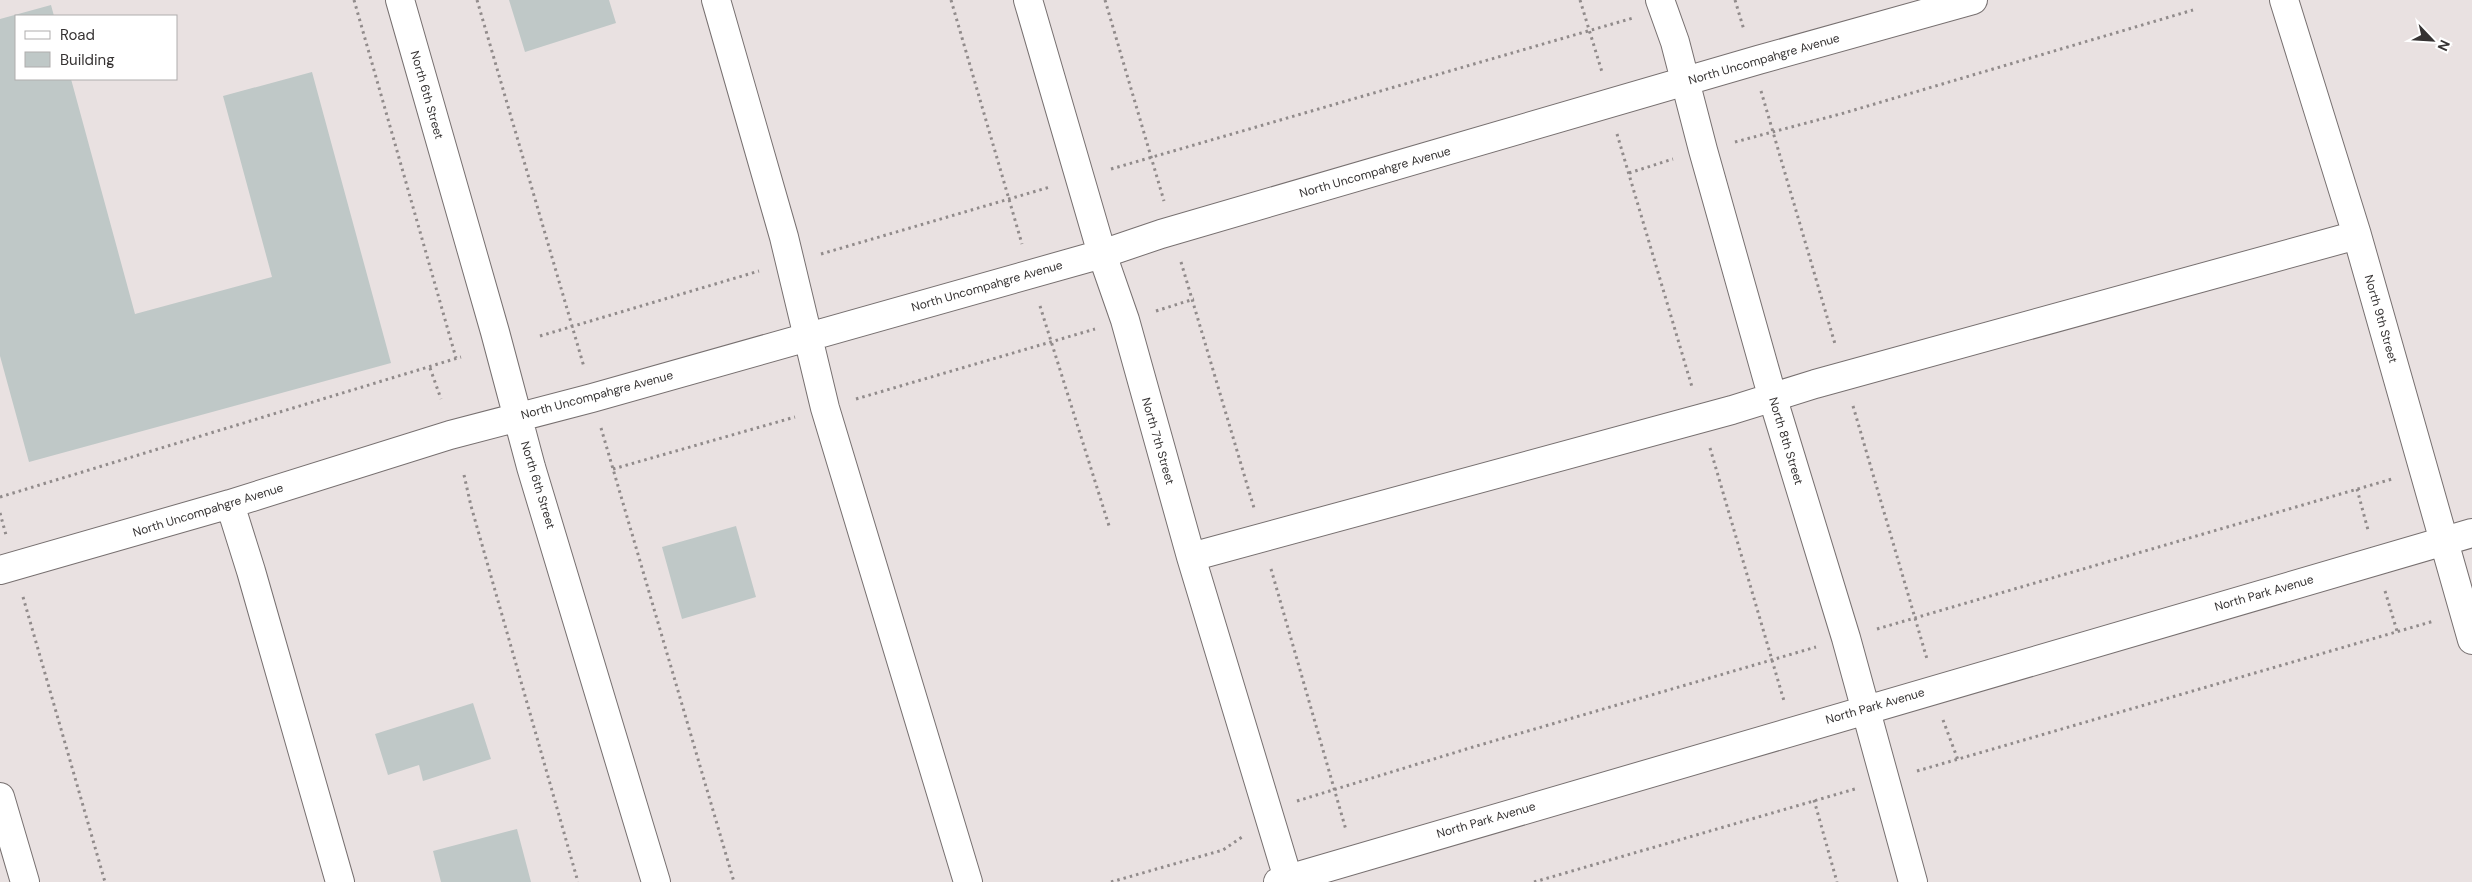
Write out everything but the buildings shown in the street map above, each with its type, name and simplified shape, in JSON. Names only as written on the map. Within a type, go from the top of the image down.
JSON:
[{"type":"street","name":"North 6th Street","points":[[400,0],[518,416],[656,882]]},
{"type":"street","points":[[716,0],[790,262],[824,408],[968,882]]},
{"type":"street","name":"North 7th Street","points":[[1028,0],[1102,254],[1125,320],[1191,557],[1271,818],[1285,881]]},
{"type":"street","name":"North Uncompahgre Avenue","points":[[7,568],[230,504],[436,439],[592,398],[1102,254],[1608,104],[1973,0]]},
{"type":"street","name":"North 9th Street","points":[[2284,0],[2357,235],[2472,640]]},
{"type":"street","name":"North 8th Street","points":[[1662,5],[1675,42],[1702,150],[1773,399],[1846,638],[1913,882]]},
{"type":"street","points":[[1191,557],[1773,399],[1815,384],[2357,235]]},
{"type":"street","points":[[230,504],[340,882]]},
{"type":"street","name":"North Park Avenue","points":[[1285,881],[1864,709],[2472,533]]},
{"type":"street","points":[[0,797],[24,882]]},
{"type":"path","points":[[354,0],[456,358]]},
{"type":"path","points":[[477,0],[585,371]]},
{"type":"path","points":[[1105,0],[1171,232],[1194,299],[1334,788]]},
{"type":"path","points":[[1580,0],[1602,74],[1608,104],[1793,731]]},
{"type":"path","points":[[1109,170],[1589,30],[1662,5]]},
{"type":"path","points":[[1629,173],[1702,150],[1844,113],[2193,10]]},
{"type":"path","points":[[540,336],[1053,187]]},
{"type":"path","points":[[613,469],[1194,299]]},
{"type":"path","points":[[0,496],[274,412],[430,368],[461,357]]},
{"type":"path","points":[[430,368],[441,399]]},
{"type":"path","points":[[600,425],[734,882]]},
{"type":"path","points":[[1111,882],[1223,850],[1302,798],[2424,471]]},
{"type":"path","points":[[464,475],[470,506],[578,882]]},
{"type":"path","points":[[0,513],[7,568],[105,882]]},
{"type":"path","points":[[1534,882],[2464,612]]},
{"type":"path","points":[[1814,800],[1837,882]]}]
